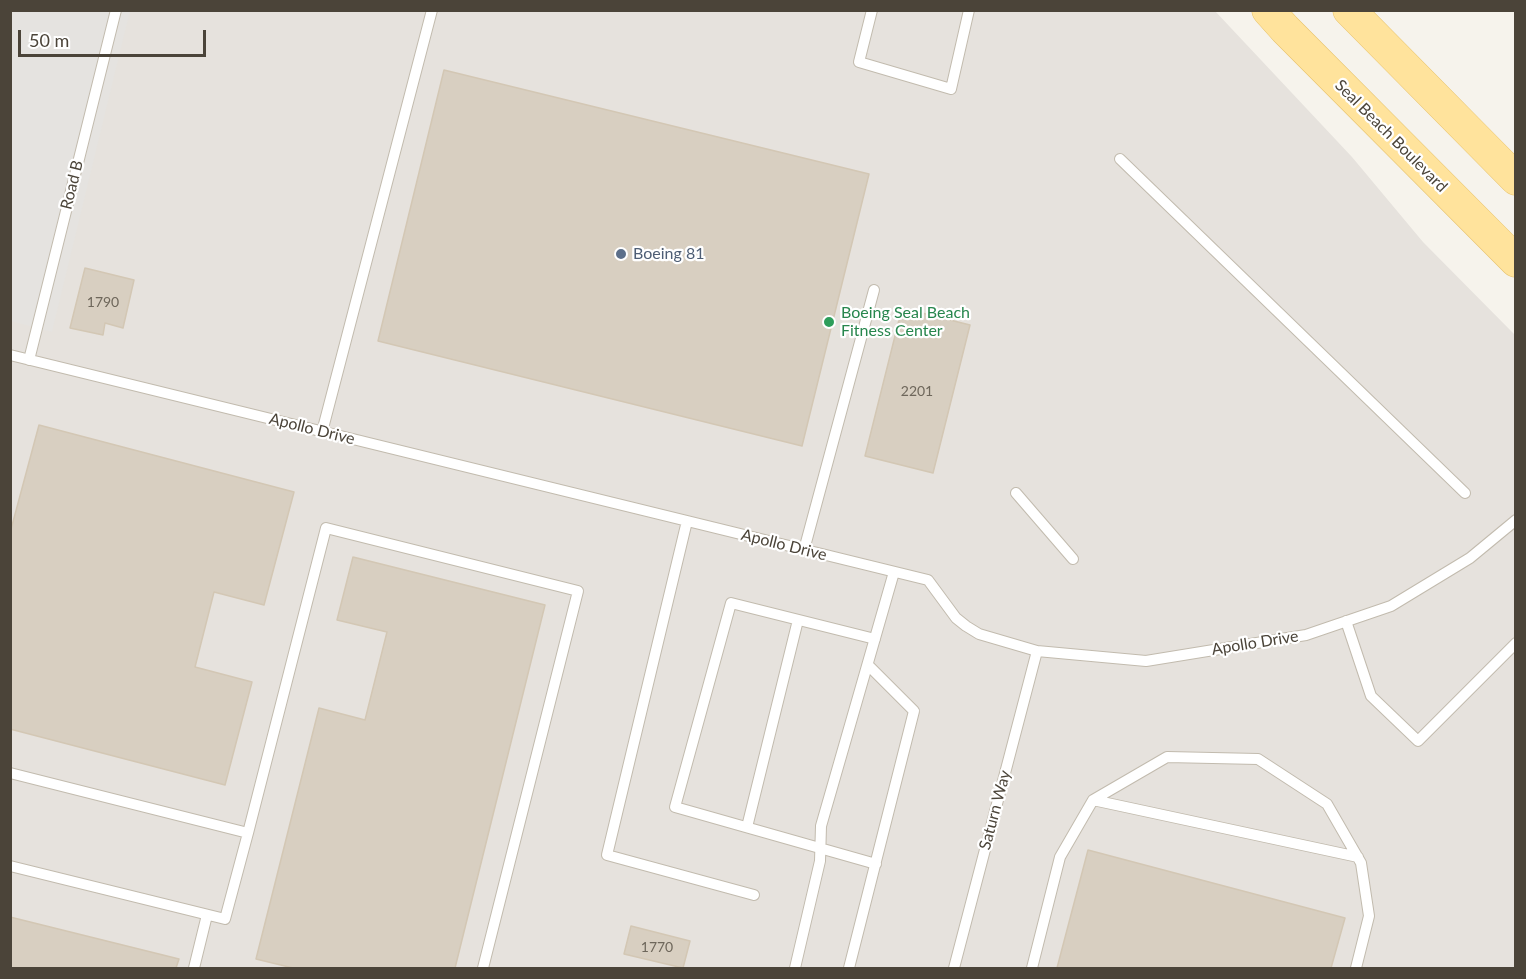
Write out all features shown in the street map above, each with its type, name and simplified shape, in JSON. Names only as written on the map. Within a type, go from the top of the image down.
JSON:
[{"type":"main road","name":"Seal Beach Boulevard","points":[[1268,10],[1515,261]]},
{"type":"main road","points":[[1349,10],[1515,179]]},
{"type":"lane","name":"Road B","points":[[29,360],[116,10]]},
{"type":"lane","points":[[322,432],[432,10]]},
{"type":"lane","points":[[872,10],[859,62],[951,89],[969,10]]},
{"type":"lane","points":[[1120,159],[1466,493]]},
{"type":"lane","points":[[804,550],[874,290]]},
{"type":"lane","name":"Apollo Drive","points":[[10,356],[928,580],[956,618],[979,634],[1037,651],[1146,661],[1306,635],[1390,606],[1470,558],[1515,520]]},
{"type":"lane","points":[[1016,493],[1073,559]]},
{"type":"lane","points":[[687,521],[607,855],[754,896]]},
{"type":"lane","points":[[10,866],[225,919],[326,528],[578,591],[483,969]]},
{"type":"lane","points":[[795,969],[820,861],[821,826],[894,572]]},
{"type":"lane","points":[[875,639],[731,603],[675,807],[876,864]]},
{"type":"lane","points":[[747,827],[798,620]]},
{"type":"lane","points":[[1346,621],[1371,696],[1418,741],[1515,644]]},
{"type":"lane","name":"Saturn Way","points":[[954,969],[1037,651]]},
{"type":"lane","points":[[849,969],[914,711],[868,665]]},
{"type":"lane","points":[[1032,969],[1060,858],[1093,800],[1167,757],[1258,759],[1327,804],[1361,863],[1370,916],[1356,969]]},
{"type":"lane","points":[[10,773],[248,833]]},
{"type":"lane","points":[[1093,800],[1358,857]]},
{"type":"lane","points":[[194,969],[207,915]]},
{"type":"shaded area","points":[[10,11],[1215,11],[1352,157],[1423,242],[1515,335],[1515,968],[11,968]]},
{"type":"shaded area","points":[[10,11],[130,11],[52,332],[11,321]]},
{"type":"building","points":[[444,70],[869,174],[802,446],[378,341]]},
{"type":"building","points":[[85,268],[134,280],[123,328],[105,323],[103,335],[70,328]]},
{"type":"building","points":[[902,308],[970,325],[933,473],[865,456]]},
{"type":"building","points":[[39,425],[294,492],[264,605],[214,592],[195,667],[252,682],[225,785],[10,729],[10,533]]},
{"type":"building","points":[[353,557],[545,605],[455,968],[293,968],[256,959],[319,708],[365,720],[387,632],[337,620]]},
{"type":"building","points":[[1088,850],[1345,918],[1331,968],[1057,968]]},
{"type":"building","points":[[10,917],[179,959],[176,968],[10,968]]},
{"type":"building","points":[[631,926],[690,941],[683,968],[624,954]]},
{"type":"place","name":"Boeing 81","points":[[621,254]]},
{"type":"place","name":"Boeing Seal Beach Fitness Center","points":[[829,322]]}]
